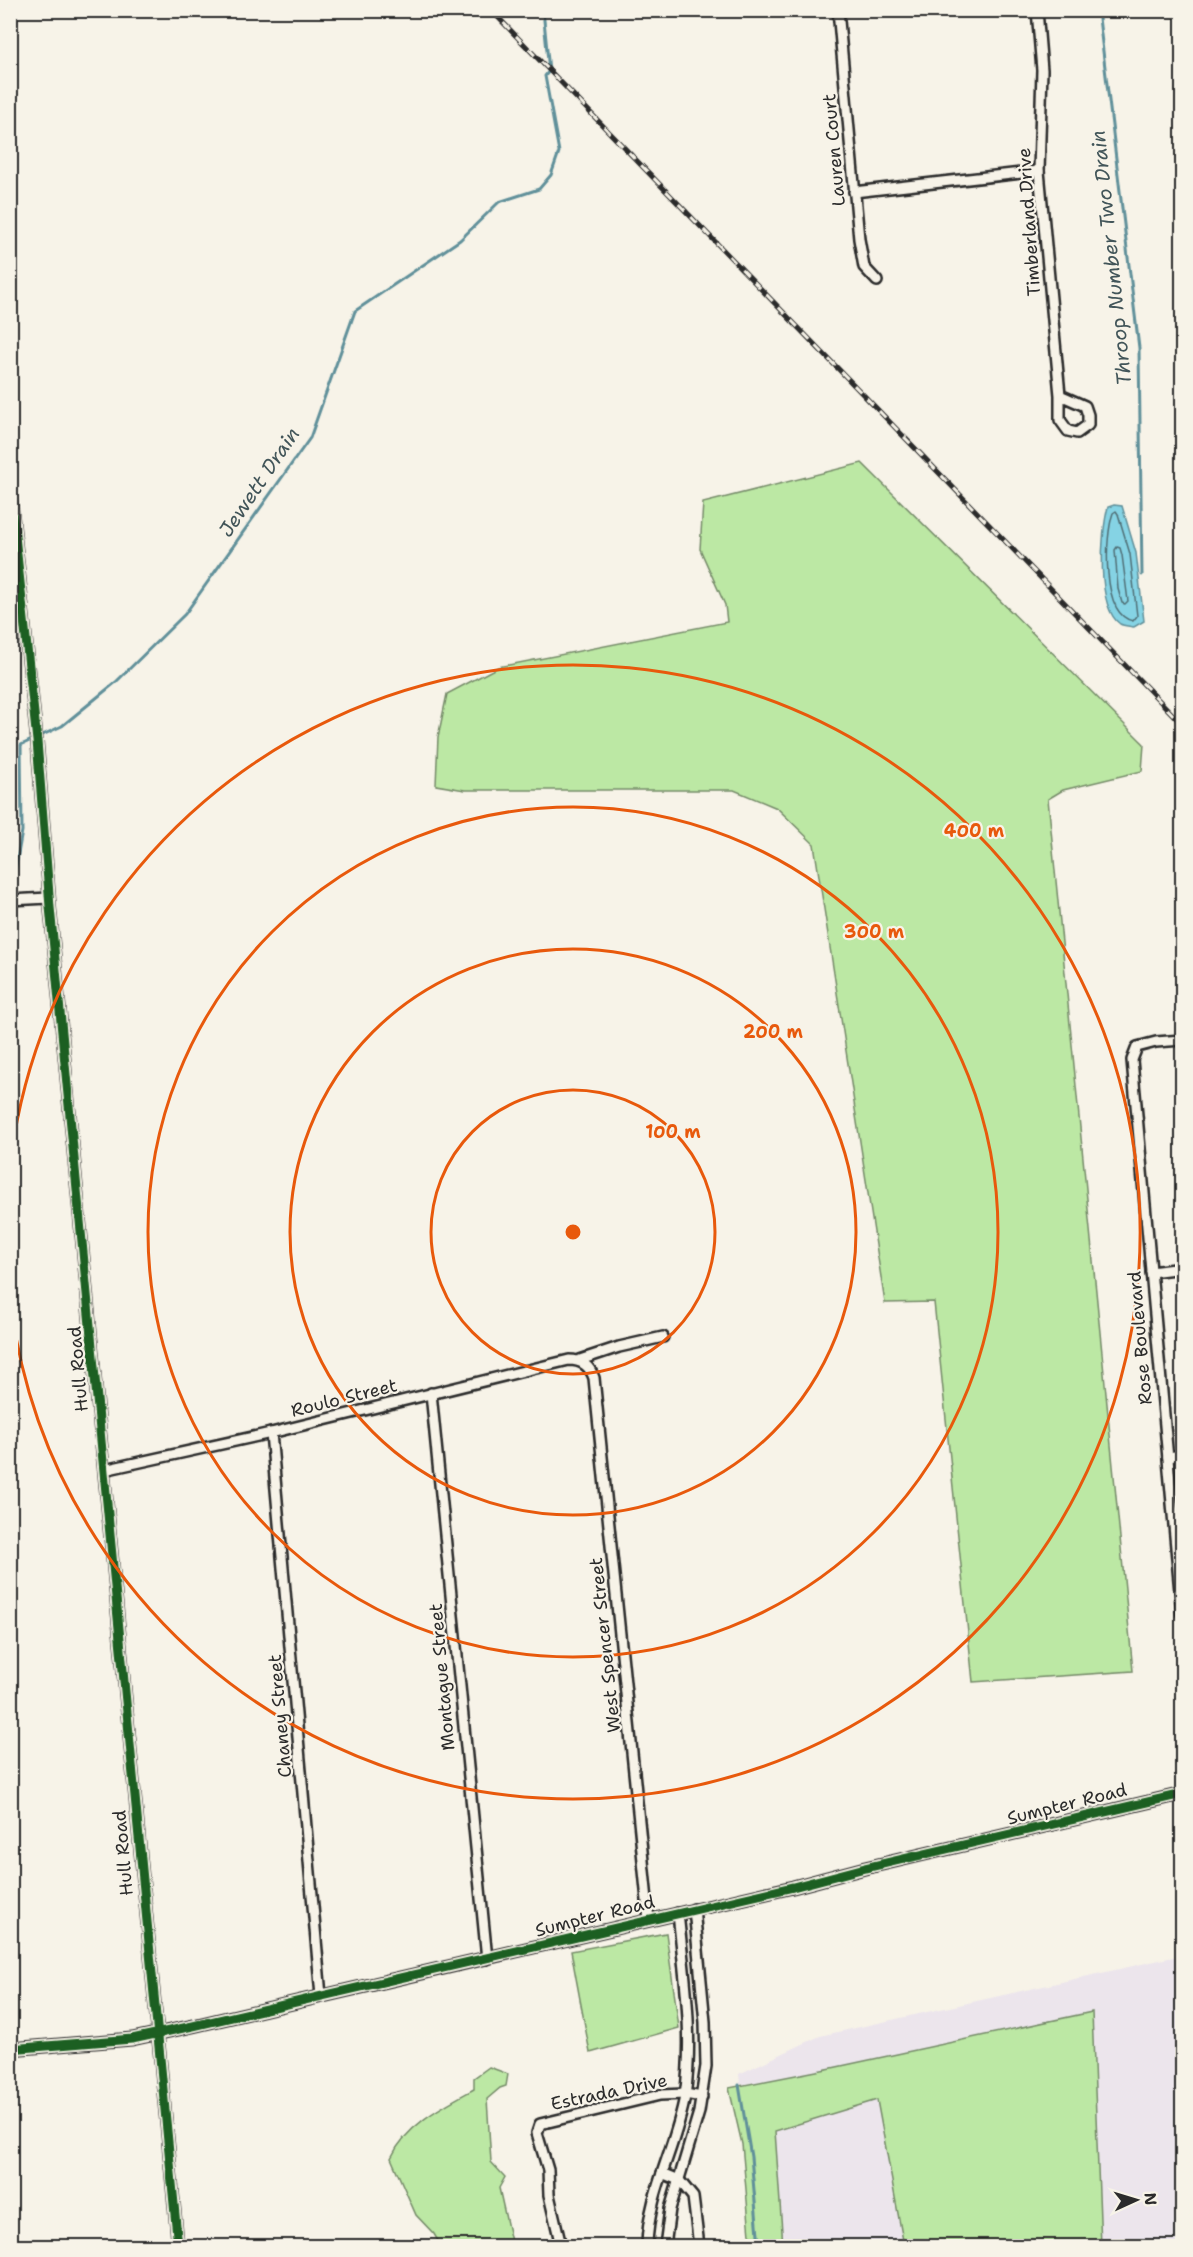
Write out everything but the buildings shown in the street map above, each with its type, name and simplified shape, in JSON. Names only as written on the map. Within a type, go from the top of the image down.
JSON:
[{"type":"street","name":"Lauren Court","points":[[837,10],[859,239],[864,267],[877,281]]},
{"type":"street","name":"Timberland Drive","points":[[1037,10],[1042,70],[1040,171],[1060,395]]},
{"type":"street","points":[[854,192],[1040,171]]},
{"type":"street","name":"Hull Road","points":[[10,489],[37,741],[49,898],[178,2247]]},
{"type":"street","points":[[10,900],[49,898]]},
{"type":"street","name":"Rose Boulevard","points":[[1182,1040],[1156,1042],[1137,1047],[1132,1060],[1182,1614]]},
{"type":"street","points":[[1151,1272],[1182,1268]]},
{"type":"street","name":"Roulo Street","points":[[104,1470],[271,1432],[568,1359],[580,1360],[619,1347],[663,1337]]},
{"type":"street","name":"West Spencer Street","points":[[580,1360],[589,1368],[594,1378],[649,1920]]},
{"type":"street","name":"Montague Street","points":[[431,1393],[487,1959]]},
{"type":"street","name":"Chaney Street","points":[[271,1432],[321,1996]]},
{"type":"street","points":[[1168,1457],[1182,1455]]},
{"type":"street","name":"Sumpter Road","points":[[10,2049],[156,2034],[487,1959],[1182,1794]]},
{"type":"street","points":[[665,2247],[670,2209],[695,2128],[706,2066],[694,1909]]},
{"type":"street","points":[[648,2247],[653,2201],[685,2094],[689,2025],[678,1913]]},
{"type":"street","name":"Estrada Drive","points":[[561,2247],[549,2195],[548,2170],[537,2133],[540,2124],[660,2095],[685,2094],[702,2097]]},
{"type":"street","points":[[662,2173],[679,2180],[693,2197],[699,2247]]},
{"type":"shaded area","points":[[1182,1955],[1182,2246],[757,2246],[739,2074],[820,2036]]},
{"type":"green space","points":[[862,463],[1144,744],[1142,771],[1063,790],[1048,799],[1133,1671],[973,1682],[934,1302],[885,1303],[814,844],[777,808],[734,790],[465,790],[436,785],[438,737],[447,694],[498,667],[727,622],[725,605],[700,549],[703,503]]},
{"type":"green space","points":[[666,1933],[679,2028],[590,2053],[571,1951]]},
{"type":"green space","points":[[1092,2012],[1101,2246],[904,2246],[877,2100],[775,2131],[783,2246],[751,2246],[742,2144],[729,2088]]},
{"type":"green space","points":[[489,2067],[508,2074],[506,2086],[487,2099],[491,2162],[505,2177],[499,2188],[512,2246],[441,2246],[434,2234],[416,2215],[391,2158],[406,2135],[438,2109],[474,2089],[474,2078]]},
{"type":"water","points":[[1122,506],[1136,553],[1144,621],[1134,627],[1120,624],[1112,615],[1104,586],[1102,551],[1104,533],[1108,507]]},
{"type":"waterway","name":"Jewett Drain","points":[[10,882],[14,877],[22,831],[21,745],[62,726],[116,682],[185,614],[310,438],[355,311],[460,240],[499,202],[539,189],[551,175],[559,152],[545,76],[549,71],[543,10]]},
{"type":"waterway","name":"Throop Number Two Drain","points":[[1098,10],[1139,348],[1142,575]]},
{"type":"waterway","points":[[739,2085],[751,2157],[759,2246]]},
{"type":"railway","points":[[491,10],[1182,724]]},
{"type":"cycle path","points":[[10,489],[37,741],[50,907],[178,2246]]},
{"type":"cycle path","points":[[10,2049],[132,2039],[193,2026],[1182,1794]]}]
